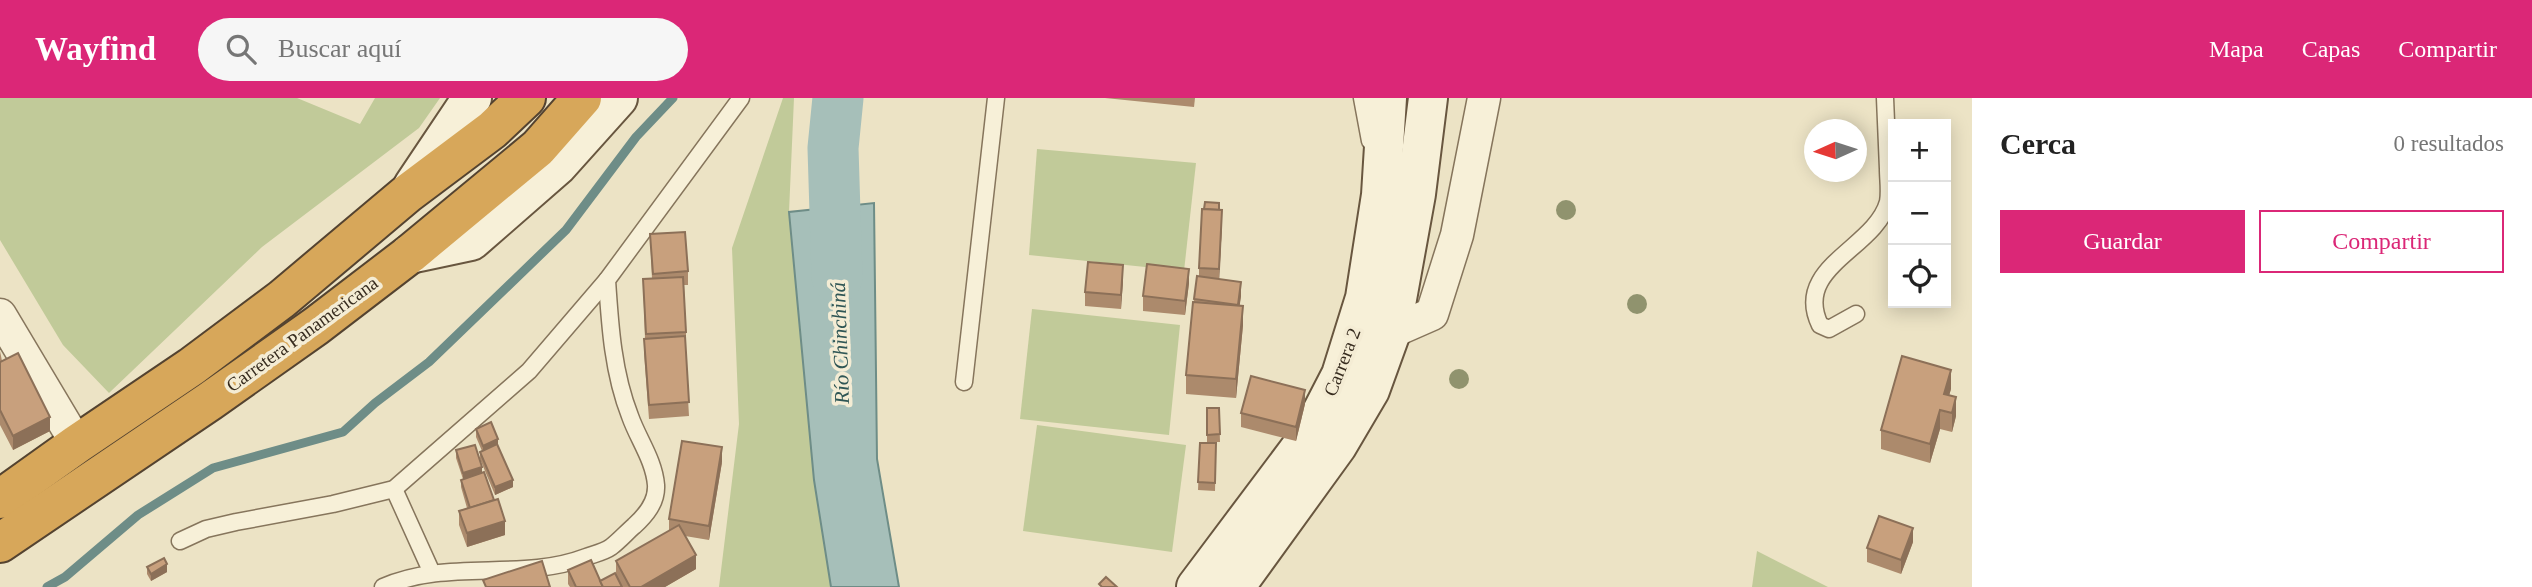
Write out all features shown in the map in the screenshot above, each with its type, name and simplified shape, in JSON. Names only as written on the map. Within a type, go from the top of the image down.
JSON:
[{"type":"highway","name":"Carretera Panamericana","points":[[13,491],[191,367],[282,299],[408,193],[492,130],[526,98]]},
{"type":"highway","name":"Carretera Panamericana","points":[[0,542],[221,394],[411,254],[538,148],[582,98]]},
{"type":"main road","points":[[408,193],[472,98]]},
{"type":"main road","points":[[411,254],[471,241],[557,166],[618,98]]},
{"type":"main road","name":"Carrera 2","points":[[1196,587],[1310,435],[1341,375],[1365,298],[1381,195],[1387,98]]},
{"type":"main road","name":"Carrera 2","points":[[1235,587],[1338,446],[1370,390],[1391,332],[1416,194],[1428,98]]},
{"type":"street","points":[[1391,332],[1432,314],[1457,235],[1484,98]]},
{"type":"street","points":[[0,315],[77,444]]},
{"type":"lane","points":[[180,541],[216,527],[394,489],[529,371],[607,280],[741,98]]},
{"type":"lane","points":[[964,382],[996,98]]},
{"type":"lane","points":[[1362,98],[1381,195]]},
{"type":"lane","points":[[1856,314],[1829,329],[1820,325],[1815,316],[1813,299],[1817,286],[1827,272],[1882,216],[1889,200],[1885,98]]},
{"type":"lane","points":[[383,587],[396,581],[432,573],[493,569],[532,570],[567,565],[610,548],[648,513],[656,488],[652,464],[629,416],[617,373],[607,280]]},
{"type":"lane","points":[[394,489],[432,573]]},
{"type":"green space","points":[[0,98],[297,98],[360,124],[375,98],[440,98],[419,128],[262,247],[109,393],[63,345],[0,240]]},
{"type":"green space","points":[[783,98],[794,98],[789,212],[814,480],[831,587],[719,587],[739,424],[732,248]]},
{"type":"green space","points":[[1037,149],[1196,163],[1184,271],[1029,255]]},
{"type":"green space","points":[[1032,309],[1180,325],[1169,435],[1020,419]]},
{"type":"green space","points":[[1037,425],[1186,445],[1172,552],[1023,531]]},
{"type":"green space","points":[[1757,551],[1828,587],[1752,587]]},
{"type":"water","points":[[874,203],[877,459],[899,587],[831,587],[814,480],[789,212]]},
{"type":"building","points":[[1205,202],[1219,203],[1219,210],[1204,209]]},
{"type":"building","points":[[1202,209],[1222,210],[1219,269],[1199,268]]},
{"type":"building","points":[[685,232],[688,271],[653,274],[650,234]]},
{"type":"building","points":[[1088,262],[1123,265],[1121,295],[1085,292]]},
{"type":"building","points":[[1147,264],[1189,269],[1185,301],[1143,296]]},
{"type":"building","points":[[1197,276],[1241,282],[1238,305],[1194,299]]},
{"type":"building","points":[[683,277],[686,332],[646,334],[643,279]]},
{"type":"building","points":[[1193,302],[1243,306],[1236,379],[1186,375]]},
{"type":"building","points":[[685,336],[689,402],[649,405],[644,339]]},
{"type":"building","points":[[18,353],[50,417],[13,436],[0,410],[0,362]]},
{"type":"building","points":[[1902,356],[1951,370],[1944,394],[1956,397],[1952,413],[1940,410],[1930,444],[1881,430]]},
{"type":"building","points":[[1251,376],[1305,390],[1296,427],[1241,413]]},
{"type":"building","points":[[1207,408],[1219,408],[1220,434],[1207,435]]},
{"type":"building","points":[[491,422],[498,439],[483,446],[476,429]]},
{"type":"building","points":[[682,441],[722,447],[709,526],[669,519]]},
{"type":"building","points":[[1200,443],[1216,443],[1215,483],[1198,482]]},
{"type":"building","points":[[497,444],[513,480],[495,487],[480,452]]},
{"type":"building","points":[[475,445],[482,467],[463,473],[456,450]]},
{"type":"building","points":[[484,472],[494,500],[470,508],[461,480]]},
{"type":"building","points":[[498,499],[505,521],[467,533],[459,511]]},
{"type":"building","points":[[1879,516],[1913,528],[1901,560],[1867,548]]},
{"type":"building","points":[[679,525],[696,555],[641,587],[630,587],[616,561]]},
{"type":"building","points":[[164,558],[167,564],[151,574],[147,567]]},
{"type":"building","points":[[591,560],[603,587],[576,587],[568,570]]},
{"type":"building","points":[[542,561],[550,587],[486,587],[483,580]]},
{"type":"building","points":[[615,573],[622,587],[603,587],[600,581]]},
{"type":"building","points":[[1106,577],[1117,587],[1102,587],[1099,584]]},
{"type":"waterway","points":[[47,587],[65,577],[138,515],[213,468],[343,432],[375,403],[429,362],[566,230],[636,137],[673,98]]},
{"type":"waterway","name":"Río Chinchiná","points":[[837,277],[833,148],[838,98]]}]
